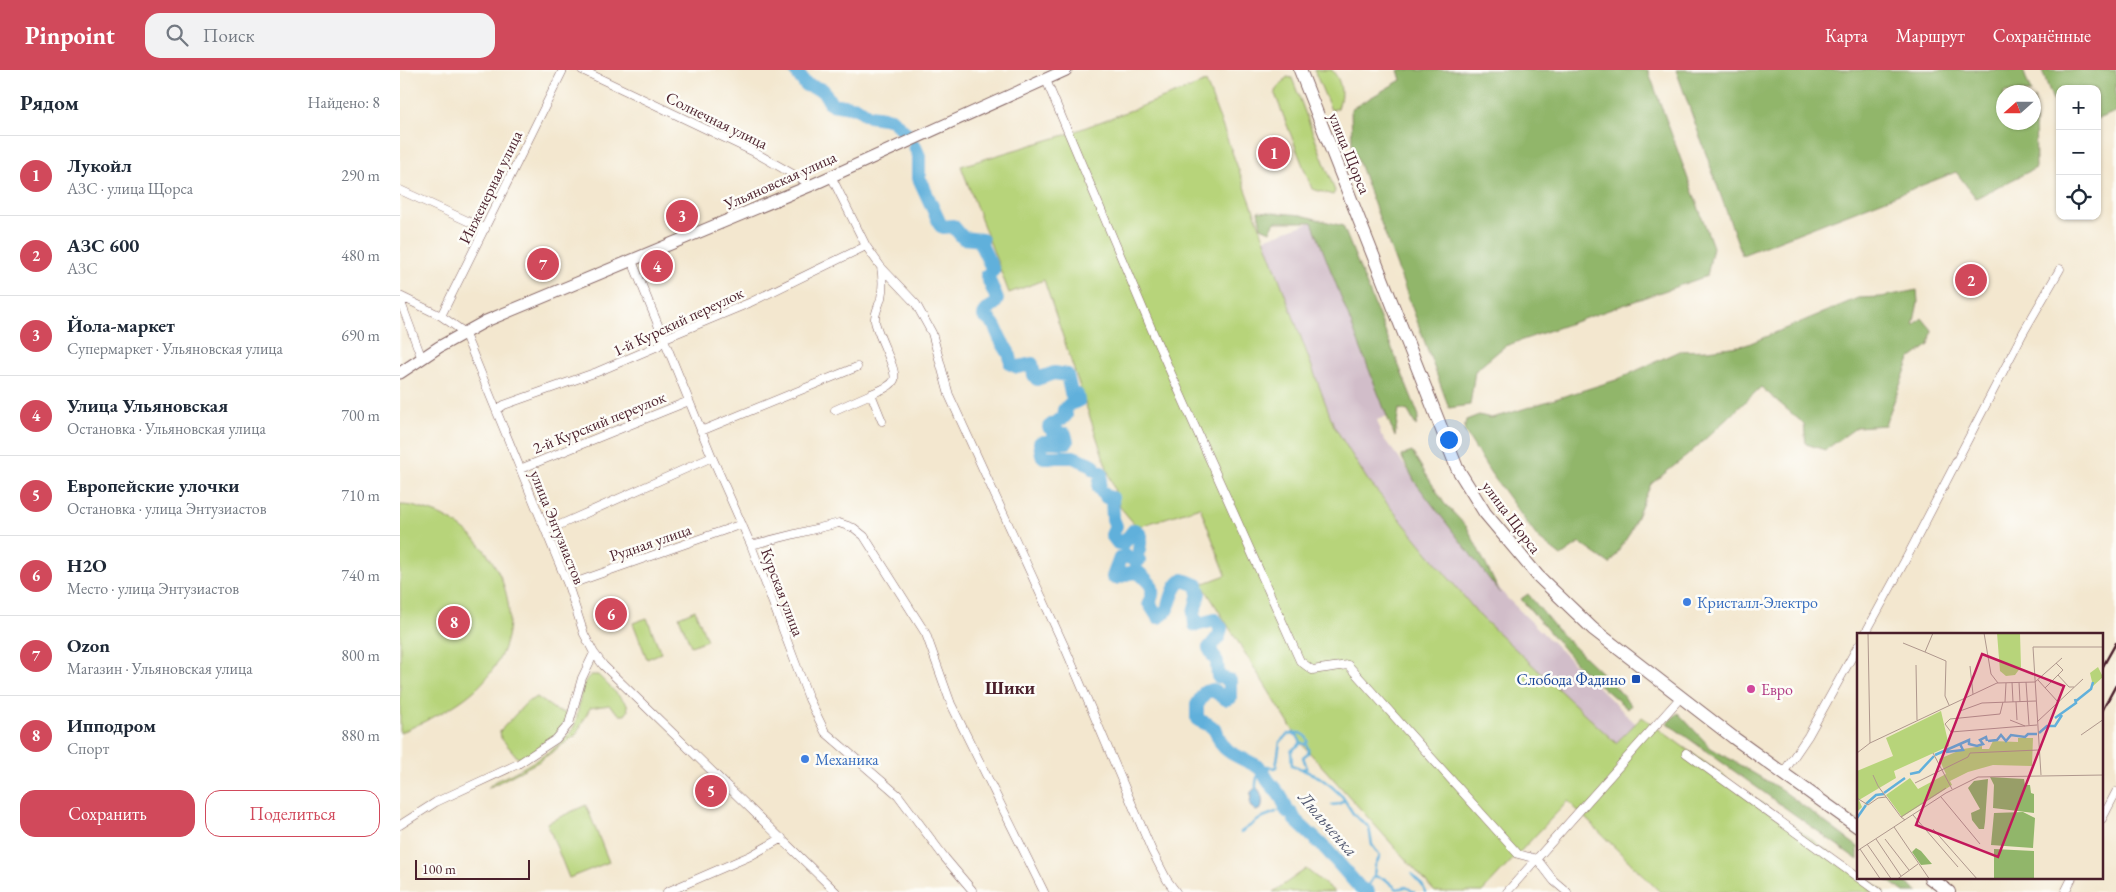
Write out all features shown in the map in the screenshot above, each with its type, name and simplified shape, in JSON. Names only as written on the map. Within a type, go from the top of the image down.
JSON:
[{"type":"main road","name":"Ульяновская улица","points":[[400,373],[464,332],[486,321],[812,185],[1066,70]]},
{"type":"main road","name":"улица Щорса","points":[[1300,70],[1457,468],[1485,514],[1538,576],[1593,629],[1783,774],[1857,826]]},
{"type":"main road","points":[[1933,880],[1949,892]]},
{"type":"street","name":"Инженерная улица","points":[[441,316],[563,70]]},
{"type":"street","name":"Солнечная улица","points":[[582,70],[754,152],[812,185]]},
{"type":"street","points":[[1046,80],[1157,342],[1300,661],[1312,670],[1348,665],[1518,854],[1537,859],[1554,881],[1567,892]]},
{"type":"street","points":[[831,176],[866,246],[881,267],[916,304],[932,333],[949,395],[1066,650],[1152,851],[1167,880],[1176,892]]},
{"type":"street","points":[[400,190],[485,228]]},
{"type":"street","name":"1-й Курский переулок","points":[[497,410],[504,405],[597,372],[658,346],[665,338],[749,303],[866,246]]},
{"type":"street","name":"Курская улица","points":[[632,261],[665,338],[701,431],[751,545],[809,699],[825,732],[898,795],[945,858],[972,890]]},
{"type":"street","points":[[835,410],[889,386],[894,380],[894,369],[880,341],[874,319],[883,281],[881,267]]},
{"type":"street","points":[[1866,633],[1908,557],[2023,333],[2060,269]]},
{"type":"street","points":[[400,296],[441,316],[464,332]]},
{"type":"street","points":[[400,300],[422,359]]},
{"type":"street","name":"улица Энтузиастов","points":[[464,332],[568,586],[584,634],[594,653],[603,665],[836,892]]},
{"type":"street","points":[[701,431],[857,367]]},
{"type":"street","points":[[871,394],[882,421]]},
{"type":"street","name":"2-й Курский переулок","points":[[520,469],[689,401]]},
{"type":"street","points":[[546,531],[712,457]]},
{"type":"street","points":[[751,545],[839,523],[854,528],[864,536],[926,634],[951,704],[1044,892]]},
{"type":"street","name":"Рудная улица","points":[[568,586],[742,524]]},
{"type":"street","points":[[1783,774],[1808,736],[1857,648]]},
{"type":"street","points":[[400,825],[436,802],[526,760],[556,739],[569,724],[582,678],[594,653]]},
{"type":"street","points":[[1507,892],[1681,697]]},
{"type":"street","points":[[1686,753],[1857,877]]},
{"type":"street","points":[[2104,815],[2116,792]]},
{"type":"street","points":[[667,892],[750,856],[782,838]]},
{"type":"street","points":[[1861,880],[1878,892]]},
{"type":"street","points":[[2065,892],[2071,880]]},
{"type":"shaded area","points":[[1314,221],[1389,415],[1377,420],[1381,435],[1506,597],[1636,724],[1616,743],[1480,616],[1367,479],[1334,426],[1264,239]]},
{"type":"green space","points":[[1314,70],[1332,70],[1335,74],[1341,88],[1338,108],[1331,110]]},
{"type":"green space","points":[[1398,70],[1648,70],[1713,247],[1707,276],[1505,346],[1475,371],[1470,405],[1449,408],[1352,144],[1351,109],[1401,80]]},
{"type":"green space","points":[[1676,70],[2023,70],[2028,85],[1996,85],[1996,130],[2035,130],[2036,168],[1976,198],[1956,172],[1742,255]]},
{"type":"green space","points":[[2042,70],[2116,70],[2116,112],[2101,118],[2101,85],[2056,85],[2056,109]]},
{"type":"green space","points":[[1287,77],[1292,78],[1335,191],[1333,195],[1312,189],[1275,94],[1275,91]]},
{"type":"green space","points":[[1206,82],[1334,426],[1367,479],[1480,616],[1616,743],[1642,717],[1857,872],[1857,880],[1869,880],[1885,892],[1660,892],[1568,801],[1482,892],[1435,892],[1301,743],[1202,584],[1226,575],[1200,507],[1137,527],[1120,507],[1044,280],[1009,293],[961,166],[1065,135]]},
{"type":"green space","points":[[1258,211],[1301,215],[1343,226],[1419,416],[1416,426],[1408,411],[1399,409],[1395,437],[1312,222],[1275,222],[1270,231],[1261,227]]},
{"type":"green space","points":[[1917,290],[1918,302],[1913,326],[1922,318],[1932,330],[1929,345],[1910,359],[1885,425],[1857,427],[1825,450],[1806,444],[1804,424],[1761,387],[1688,455],[1651,484],[1630,533],[1610,564],[1580,543],[1561,556],[1538,538],[1490,472],[1464,430],[1466,420],[1479,415],[1491,418],[1507,414],[1616,380],[1679,351],[1708,350],[1746,345],[1858,298],[1881,297]]},
{"type":"green space","points":[[1412,452],[1444,503],[1467,527],[1500,593],[1415,482],[1401,456]]},
{"type":"green space","points":[[400,505],[413,506],[449,519],[469,534],[486,551],[498,572],[506,595],[509,619],[506,643],[487,678],[453,706],[400,733]]},
{"type":"green space","points":[[1528,594],[1559,632],[1614,685],[1631,705],[1628,709],[1581,669],[1521,599]]},
{"type":"green space","points":[[695,610],[707,640],[691,646],[679,617]]},
{"type":"green space","points":[[647,618],[661,653],[647,659],[633,623]]},
{"type":"green space","points":[[591,675],[598,675],[627,704],[628,711],[625,715],[620,715],[609,705],[590,708],[576,735],[538,762],[488,788],[495,782],[543,756],[565,739],[571,732],[577,718],[583,686]]},
{"type":"green space","points":[[537,697],[557,711],[566,713],[565,721],[557,735],[521,759],[501,738],[500,731],[527,702]]},
{"type":"green space","points":[[1678,713],[1711,748],[1782,790],[1857,846],[1857,859],[1667,723]]},
{"type":"green space","points":[[586,805],[609,862],[569,878],[547,823]]},
{"type":"green space","points":[[1306,869],[1335,892],[1273,892]]},
{"type":"green space","points":[[1887,880],[1903,880],[1918,892],[1904,892]]},
{"type":"water","points":[[1256,787],[1261,794],[1262,804],[1261,809],[1256,811],[1250,806],[1251,792]]},
{"type":"waterway","name":"Люльченка","points":[[795,70],[806,85],[823,90],[831,104],[857,108],[869,116],[891,119],[906,133]]},
{"type":"waterway","name":"Люльченка","points":[[915,147],[919,156],[919,178],[941,226],[953,226],[963,238],[982,240],[981,245],[993,270],[987,276],[997,299],[984,316],[996,328],[1009,355],[1011,364],[1018,367],[1032,364],[1034,375],[1037,379],[1054,373],[1067,375],[1071,393],[1077,395],[1078,401],[1070,404],[1064,410],[1066,415],[1049,427],[1053,431],[1065,434],[1067,442],[1040,443],[1042,455],[1044,457],[1073,457],[1093,465],[1095,470],[1101,473],[1099,488],[1106,497],[1112,498],[1113,519],[1116,526],[1112,535],[1118,543],[1123,544],[1134,530],[1137,531],[1141,536],[1139,550]]},
{"type":"waterway","name":"Люльченка","points":[[1139,560],[1136,561],[1126,556],[1120,558],[1113,577],[1116,578],[1138,572],[1146,579],[1152,589],[1149,603],[1158,617],[1166,610],[1175,588],[1183,580],[1197,585],[1199,593],[1194,613],[1195,625],[1215,620],[1221,628],[1219,636],[1209,648],[1217,662],[1218,676],[1230,681],[1230,698],[1226,699],[1213,690],[1205,692],[1197,705],[1197,719],[1213,728],[1221,744],[1228,751],[1260,768],[1267,780],[1278,792],[1287,811],[1327,850],[1360,888],[1368,892]]},
{"type":"waterway","points":[[1293,733],[1304,735],[1308,741],[1306,745]]},
{"type":"waterway","points":[[1256,787],[1258,767],[1276,767],[1280,742],[1288,734],[1297,735],[1301,743],[1291,751],[1292,765],[1319,777],[1331,786],[1342,796],[1354,815],[1369,827],[1372,845],[1380,856],[1375,866],[1374,876]]},
{"type":"waterway","points":[[1301,743],[1308,747],[1308,753],[1303,757],[1307,768],[1301,769]]},
{"type":"waterway","points":[[1332,805],[1339,804],[1344,800]]},
{"type":"waterway","name":"Люльченка","points":[[1279,811],[1286,809]]},
{"type":"waterway","points":[[1241,832],[1263,817],[1276,812]]},
{"type":"waterway","points":[[1412,874],[1423,886],[1425,892]]},
{"type":"waterway","points":[[1362,889],[1368,886],[1374,876],[1385,879],[1397,889],[1406,887],[1414,892]]},
{"type":"railway","points":[[2104,664],[2116,643]]},
{"type":"railway","points":[[2104,707],[2116,685]]},
{"type":"place","name":"Лукойл","points":[[1274,153]]},
{"type":"place","name":"Йола-маркет","points":[[682,216]]},
{"type":"place","name":"Ozon","points":[[543,264]]},
{"type":"place","name":"Улица Ульяновская","points":[[657,266]]},
{"type":"place","name":"АЗС 600","points":[[1971,280]]},
{"type":"place","name":"Кристалл-Электро","points":[[1687,602]]},
{"type":"place","name":"H2O","points":[[611,614]]},
{"type":"place","name":"Ипподром","points":[[454,622]]},
{"type":"place","name":"Слобода Фадино","points":[[1636,679]]},
{"type":"place","name":"Евро","points":[[1751,689]]},
{"type":"place","name":"Механика","points":[[805,759]]},
{"type":"place","name":"Европейские улочки","points":[[711,791]]},
{"type":"district","name":"Шики","points":[[1010,688]]}]
